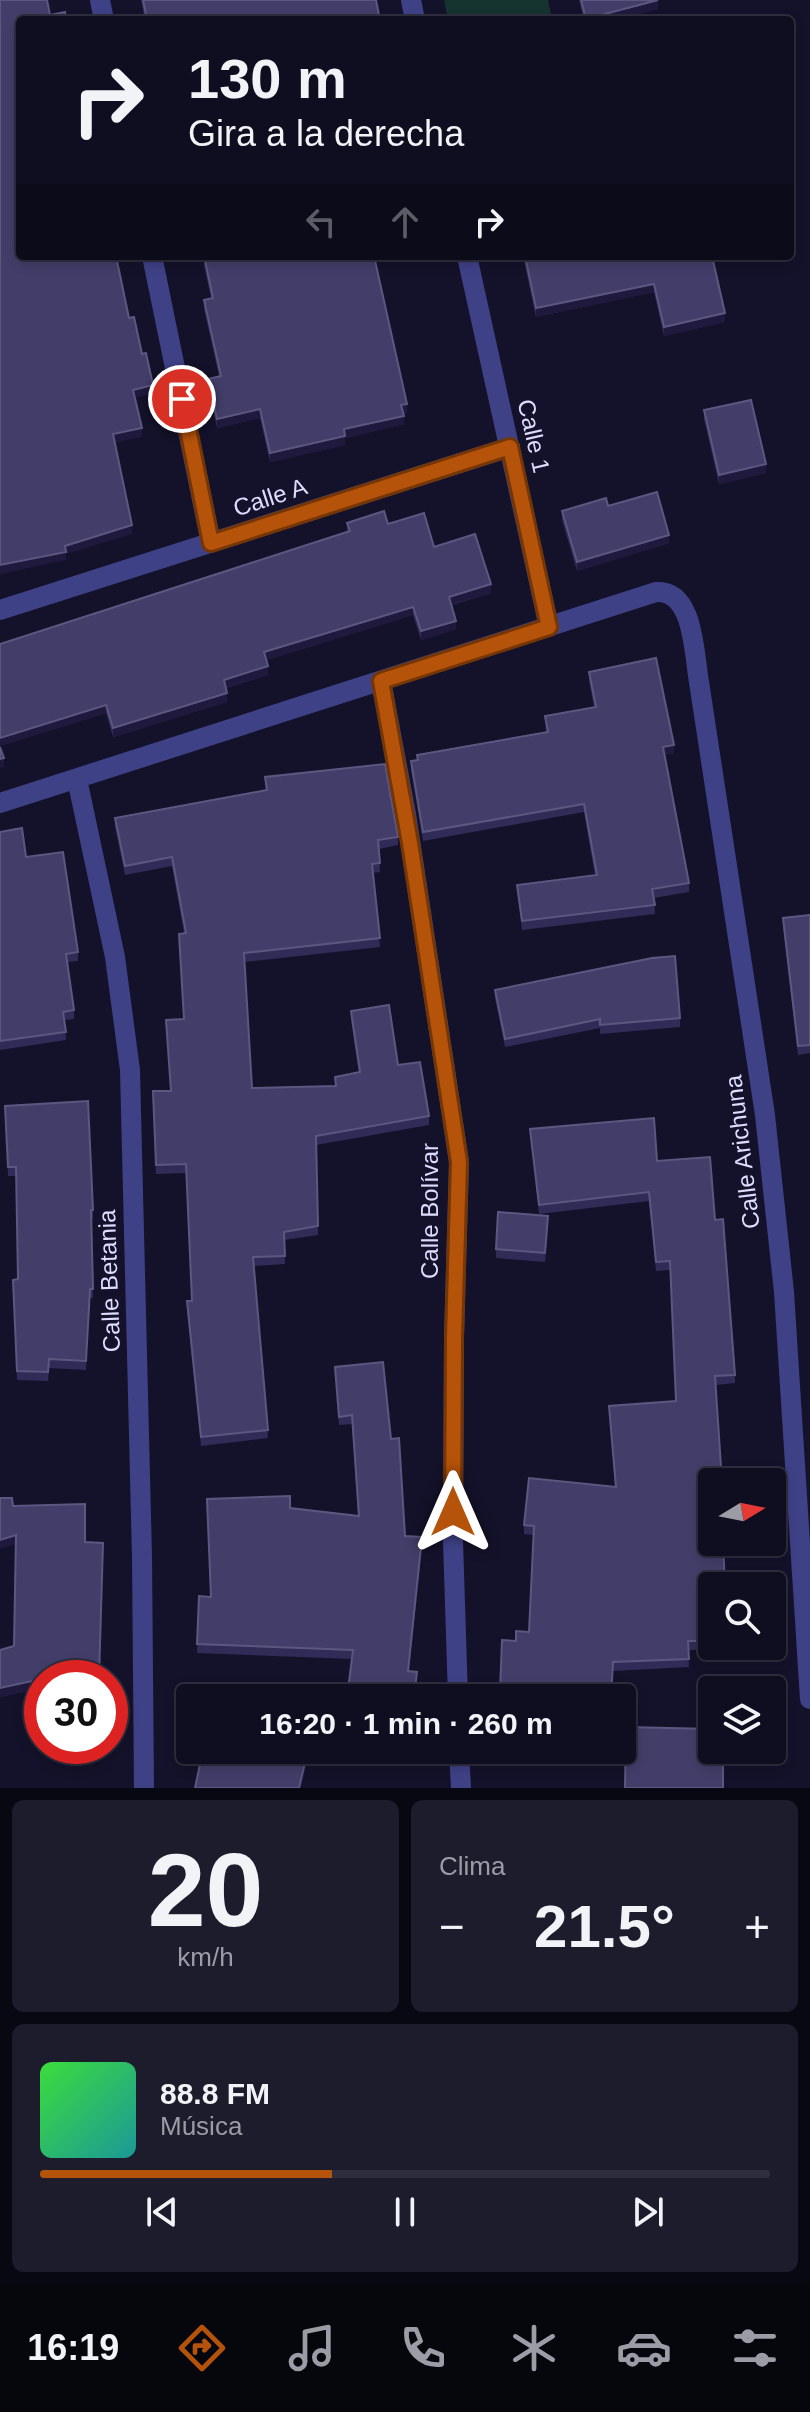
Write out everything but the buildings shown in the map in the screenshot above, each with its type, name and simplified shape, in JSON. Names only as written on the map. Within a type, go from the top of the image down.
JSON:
[{"type":"street","points":[[153,260],[211,543]]},
{"type":"street","name":"Calle 1","points":[[468,260],[549,627]]},
{"type":"street","name":"Calle A","points":[[0,610],[510,447]]},
{"type":"street","name":"Calle Arichuna","points":[[549,627],[656,592],[672,593],[680,600],[687,615],[765,1115],[784,1292],[810,1699]]},
{"type":"street","points":[[0,803],[549,627]]},
{"type":"street","name":"Calle Bolívar","points":[[381,681],[408,829],[459,1162],[453,1525],[458,1684]]},
{"type":"street","name":"Calle Betania","points":[[77,779],[115,957],[130,1070],[142,1557],[144,1788]]},
{"type":"street","points":[[460,1764],[461,1788]]},
{"type":"green space","points":[[444,0],[548,0],[551,16],[447,16]]},
{"type":"route","points":[[182,399],[211,543],[510,447],[549,627],[381,681],[448,1077],[459,1162],[453,1512]]}]
